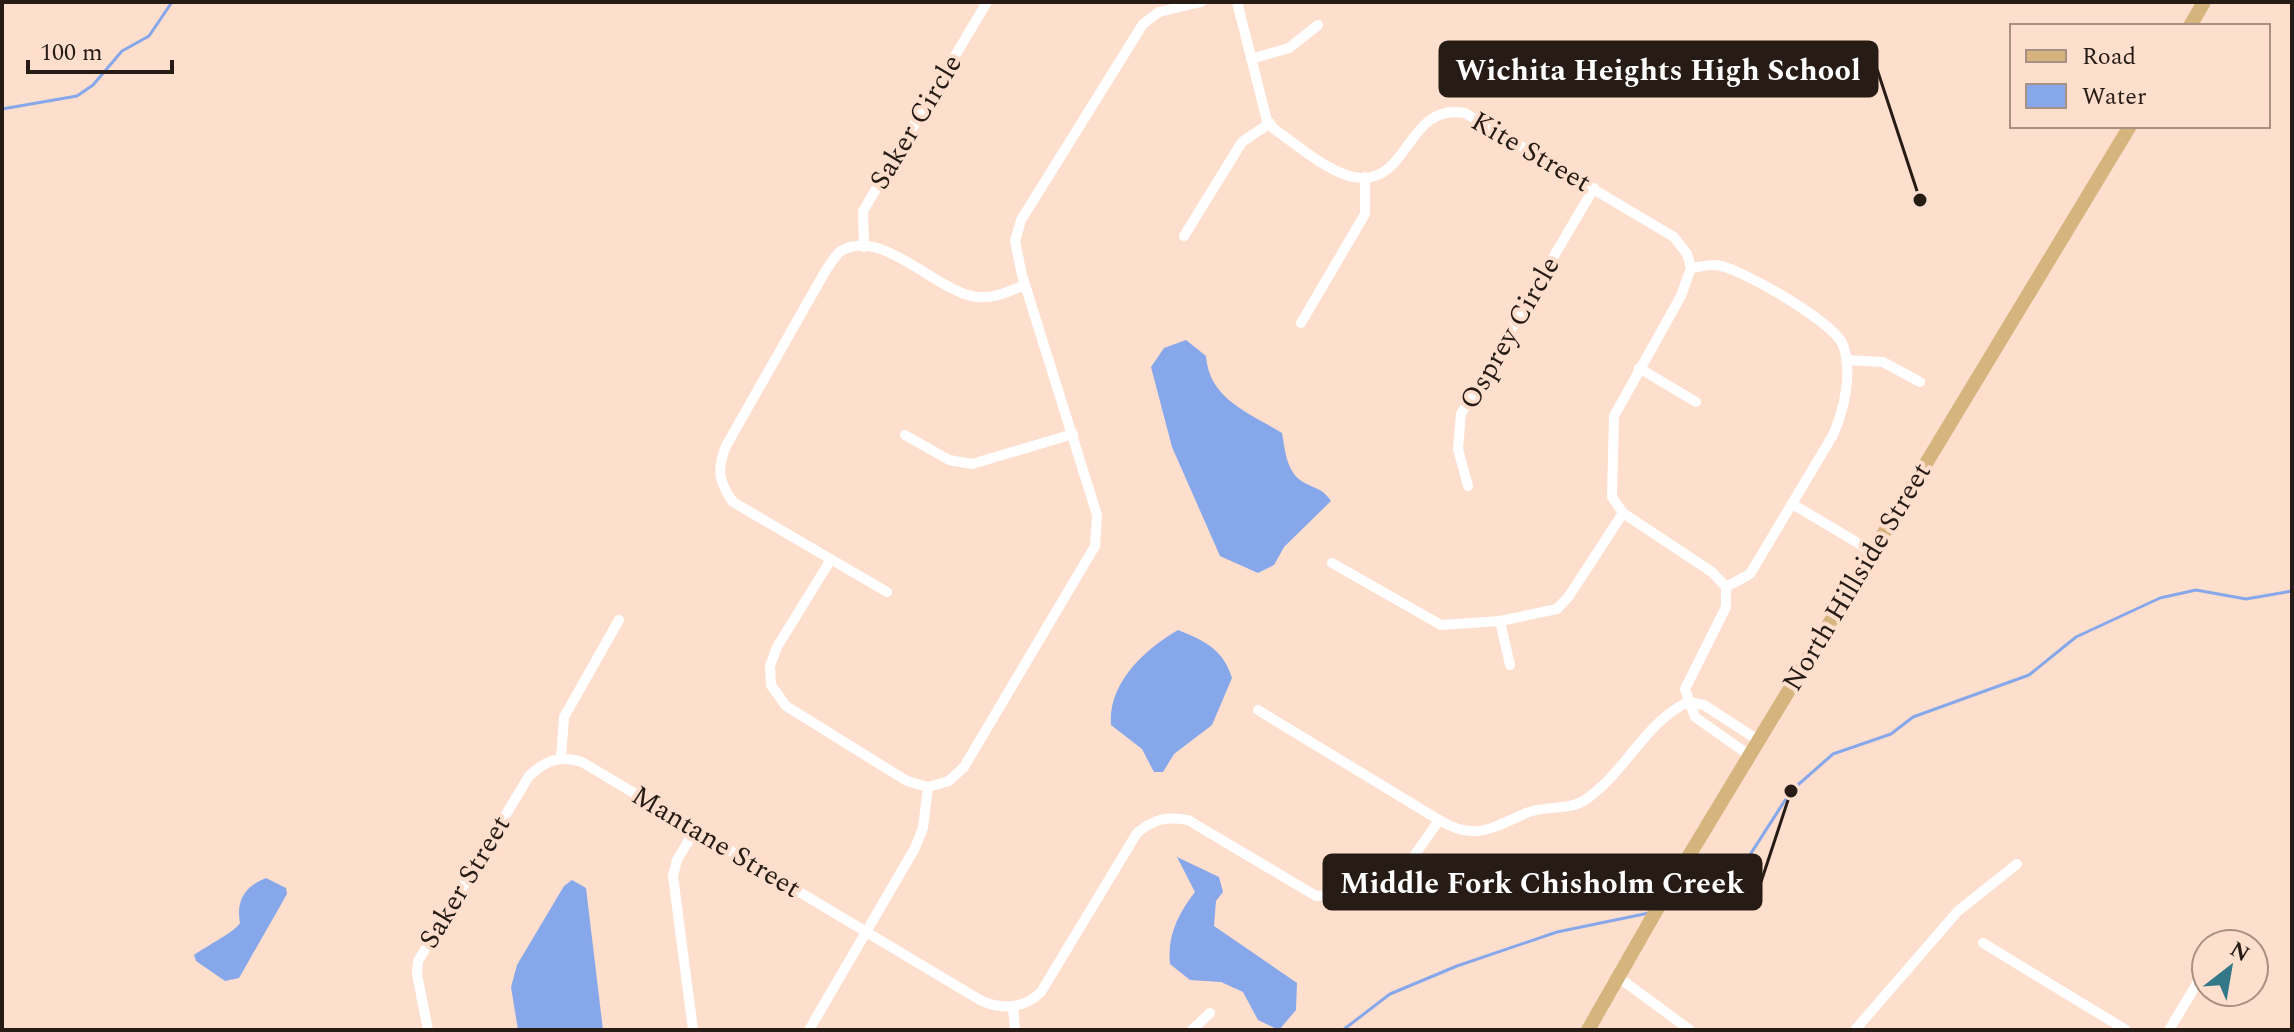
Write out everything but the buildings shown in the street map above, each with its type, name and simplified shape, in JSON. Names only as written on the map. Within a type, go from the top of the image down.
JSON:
[{"type":"main road","points":[[2191,24],[2204,2]]},
{"type":"main road","name":"North Hillside Street","points":[[1588,1030],[1749,755],[2129,128]]},
{"type":"street","name":"Saker Circle","points":[[864,247],[863,211],[987,2]]},
{"type":"street","points":[[830,561],[774,654],[769,673],[773,691],[793,711],[907,781],[928,787],[949,781],[964,767],[1095,546],[1097,515],[1015,250],[1021,220],[1139,29],[1159,12],[1201,2]]},
{"type":"street","points":[[1237,2],[1270,123],[1334,169],[1365,177],[1365,214],[1301,323]]},
{"type":"street","points":[[1251,59],[1289,48],[1318,25]]},
{"type":"street","name":"Kite Street","points":[[1365,177],[1390,166],[1426,121],[1439,112],[1452,111],[1479,118],[1674,237],[1691,268]]},
{"type":"street","points":[[1184,236],[1242,142],[1270,123]]},
{"type":"street","name":"Osprey Circle","points":[[1468,486],[1458,449],[1461,414],[1594,188]]},
{"type":"street","points":[[887,592],[733,502],[720,485],[718,466],[726,446],[826,270],[841,251],[880,248],[968,296],[991,297],[1025,285]]},
{"type":"street","points":[[1726,587],[1750,574],[1794,505],[1839,420],[1846,360],[1836,333],[1752,280],[1723,266],[1691,268],[1681,296],[1618,403],[1612,427],[1612,497],[1623,513],[1712,572],[1726,587],[1726,607],[1689,675],[1685,689],[1695,717],[1749,755]]},
{"type":"street","points":[[1846,360],[1883,362],[1920,382]]},
{"type":"street","points":[[1639,368],[1696,402]]},
{"type":"street","points":[[905,435],[949,460],[972,464],[1073,434]]},
{"type":"street","points":[[1794,505],[1873,552]]},
{"type":"street","points":[[1332,563],[1441,625],[1500,621],[1557,609],[1569,596],[1623,513]]},
{"type":"street","points":[[561,758],[564,717],[619,620]]},
{"type":"street","points":[[1500,621],[1510,665]]},
{"type":"street","points":[[1258,710],[1457,831],[1476,832],[1543,808],[1576,805],[1634,755],[1667,712],[1688,702],[1704,705],[1758,740]]},
{"type":"street","name":"Mantane Street","points":[[561,758],[582,762],[980,1000],[994,1006],[1013,1006]]},
{"type":"street","name":"Saker Street","points":[[428,1030],[417,974],[418,961],[529,776],[542,763],[561,758]]},
{"type":"street","points":[[809,1030],[868,933],[918,840],[928,787]]},
{"type":"street","points":[[1015,1030],[1013,1006],[1033,1000],[1041,992],[1137,833],[1155,820],[1188,820],[1316,896],[1328,898],[1405,869],[1439,820]]},
{"type":"street","points":[[693,1030],[673,876],[677,860],[695,830]]},
{"type":"street","points":[[1857,1030],[1958,911],[2017,864]]},
{"type":"street","points":[[1983,943],[2126,1030]]},
{"type":"street","points":[[1618,977],[1690,1030]]},
{"type":"street","points":[[2169,1030],[2190,995]]},
{"type":"street","points":[[1192,1030],[1210,1013]]},
{"type":"water","points":[[1186,340],[1206,356],[1214,383],[1222,394],[1282,433],[1287,458],[1295,475],[1331,501],[1284,547],[1274,565],[1258,573],[1220,556],[1172,447],[1151,367],[1164,348]]},
{"type":"water","points":[[1178,630],[1212,647],[1224,660],[1232,678],[1212,725],[1174,754],[1163,772],[1154,772],[1142,749],[1111,725],[1112,710],[1115,695],[1131,669],[1153,647]]},
{"type":"water","points":[[1177,857],[1219,877],[1223,892],[1216,901],[1214,926],[1297,983],[1296,1010],[1279,1030],[1258,1020],[1243,992],[1221,982],[1190,980],[1170,964],[1170,944],[1175,926],[1195,892]]},
{"type":"water","points":[[266,878],[286,888],[287,894],[239,978],[225,981],[196,961],[194,955],[237,927],[243,896]]},
{"type":"water","points":[[572,880],[586,888],[603,1030],[518,1030],[511,987],[517,965],[564,886]]},
{"type":"waterway","points":[[2,109],[77,96],[93,85],[122,51],[149,36],[172,2]]},
{"type":"waterway","points":[[1664,908],[1716,887],[1746,861],[1791,791],[1833,754],[1891,734],[1913,717],[2029,675],[2076,637],[2160,598],[2196,590],[2246,599],[2292,591]]},
{"type":"waterway","points":[[1343,1030],[1390,994],[1457,966],[1557,932],[1649,913]]},
{"type":"place","name":"Wichita Heights High School","points":[[1920,200]]},
{"type":"place","name":"Middle Fork Chisholm Creek","points":[[1791,791]]}]
